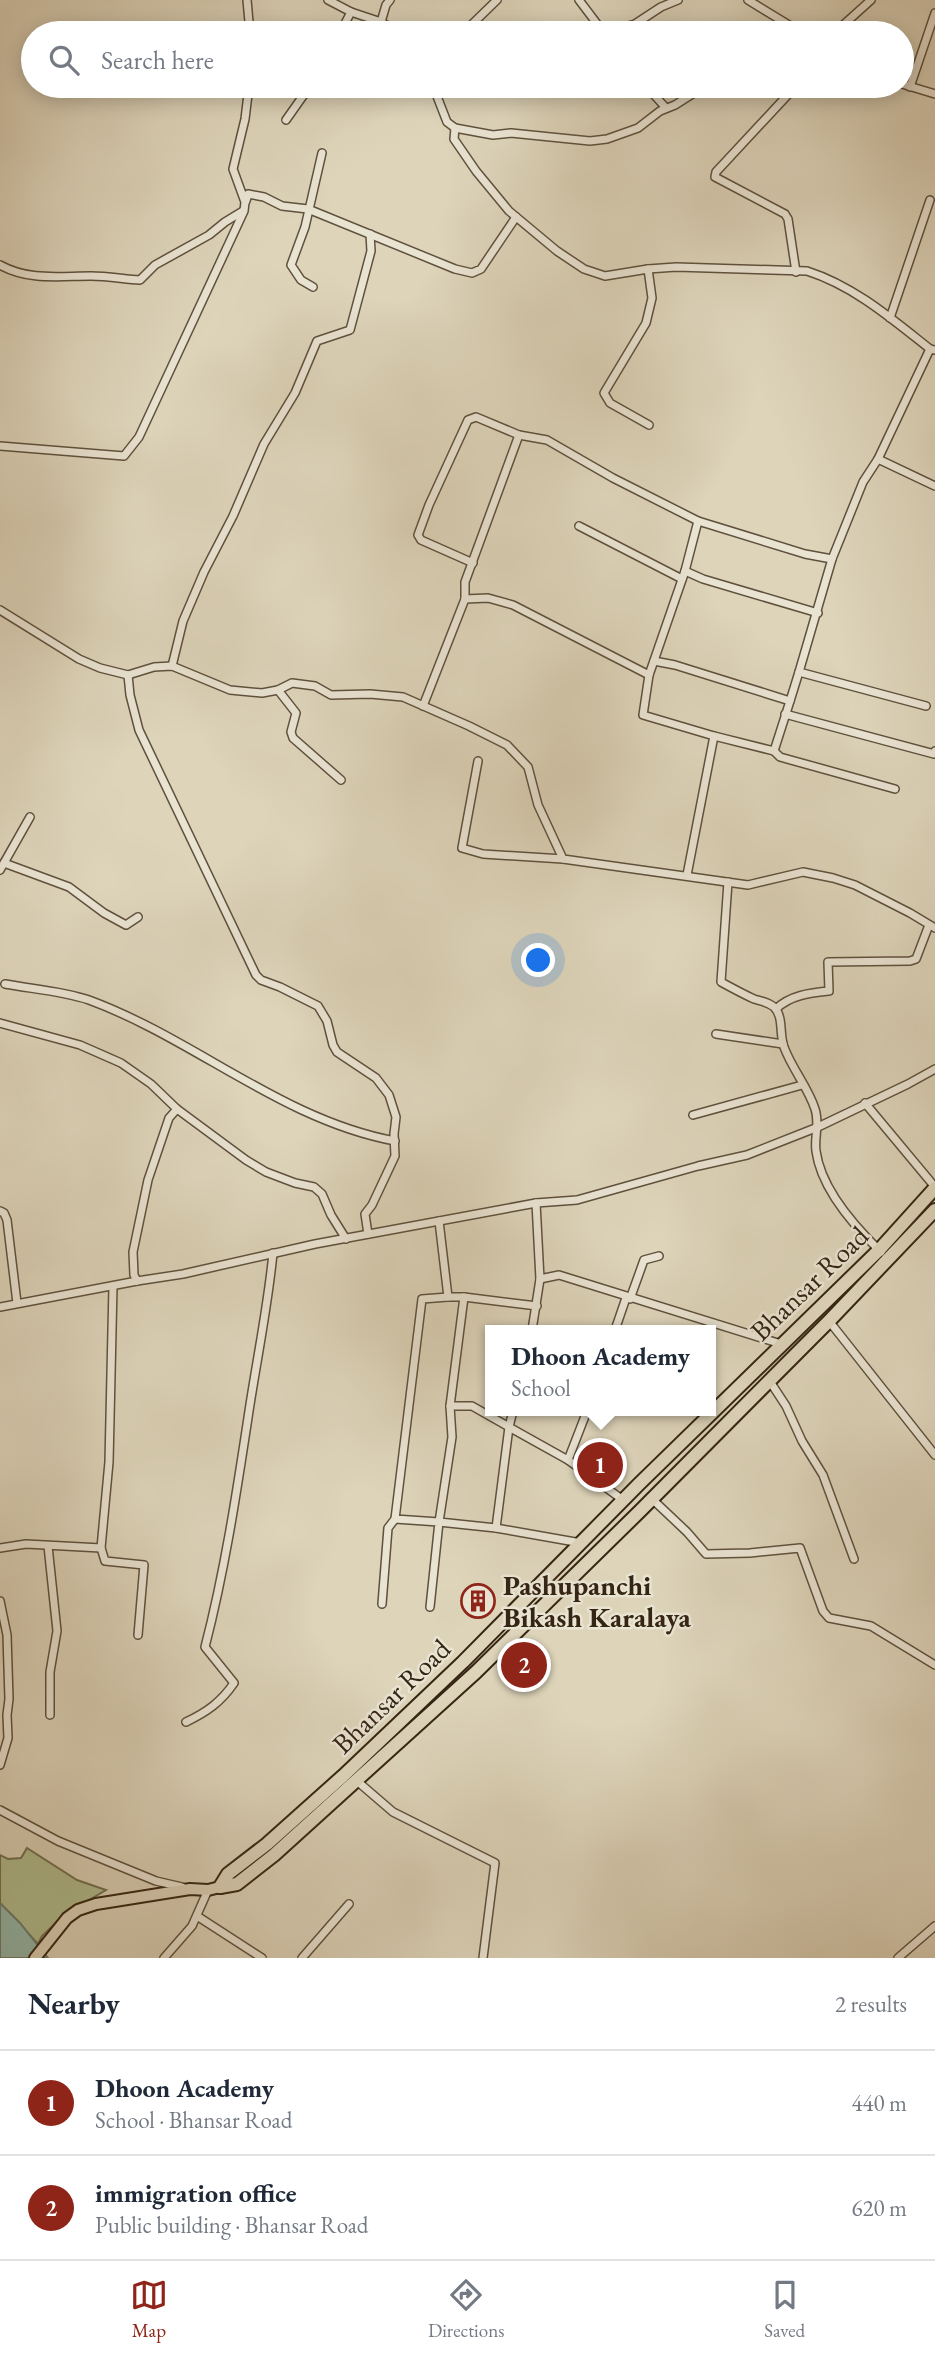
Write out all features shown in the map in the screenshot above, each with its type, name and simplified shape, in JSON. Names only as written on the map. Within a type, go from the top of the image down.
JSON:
[{"type":"highway","name":"Bhansar Road","points":[[716,1408],[878,1250],[935,1188]]},
{"type":"highway","name":"Bhansar Road","points":[[214,1889],[237,1884],[358,1781],[476,1672],[829,1321],[935,1210]]},
{"type":"highway","name":"Bhansar Road","points":[[214,1889],[343,1776],[463,1662],[708,1416]]},
{"type":"main road","points":[[35,1958],[67,1918],[78,1910],[96,1904],[190,1889],[214,1889]]},
{"type":"street","points":[[247,0],[249,21]]},
{"type":"street","points":[[328,0],[351,12],[378,21]]},
{"type":"street","points":[[381,21],[390,0]]},
{"type":"street","points":[[475,21],[497,0]]},
{"type":"street","points":[[579,0],[596,21]]},
{"type":"street","points":[[640,21],[678,0]]},
{"type":"street","points":[[748,0],[780,21]]},
{"type":"street","points":[[848,21],[871,0]]},
{"type":"street","points":[[346,21],[351,12]]},
{"type":"street","points":[[914,65],[935,13]]},
{"type":"street","points":[[914,87],[935,94]]},
{"type":"street","points":[[245,202],[233,169],[248,98]]},
{"type":"street","points":[[286,120],[302,98]]},
{"type":"street","points":[[438,98],[447,122],[455,128],[493,135],[511,133],[590,141],[623,135],[684,98]]},
{"type":"street","points":[[657,98],[666,108]]},
{"type":"street","points":[[785,98],[716,172],[716,177],[785,214],[796,272]]},
{"type":"street","points":[[455,128],[454,139],[476,171],[516,217],[557,251],[584,269],[605,276],[648,269],[807,271],[824,276],[859,295],[932,350],[878,459],[863,482],[832,559],[818,613],[774,751]]},
{"type":"street","points":[[313,287],[301,280],[291,265],[305,227],[322,153]]},
{"type":"street","points":[[0,446],[124,456],[139,437],[244,211],[248,194],[264,197],[282,206],[308,209],[455,269],[471,273],[481,269],[516,217]]},
{"type":"street","points":[[890,318],[930,200]]},
{"type":"street","points":[[0,265],[28,276],[94,276],[141,280],[155,265],[209,235],[244,211]]},
{"type":"street","points":[[172,666],[183,621],[204,572],[233,516],[264,444],[295,393],[317,341],[349,330],[371,251],[370,234]]},
{"type":"street","points":[[648,269],[652,298],[646,323],[604,393],[610,403],[649,425]]},
{"type":"street","points":[[473,563],[421,540],[419,529],[468,420],[476,417],[520,435],[547,440],[613,478],[698,521],[806,554],[832,559]]},
{"type":"street","points":[[423,706],[465,599],[465,582],[520,435]]},
{"type":"street","points":[[878,459],[935,486]]},
{"type":"street","points":[[698,521],[685,571],[649,675],[643,715],[774,751],[780,757],[801,764],[895,789]]},
{"type":"street","points":[[579,526],[682,579]]},
{"type":"street","points":[[685,571],[703,579],[818,613]]},
{"type":"street","points":[[465,599],[488,598],[513,605],[649,675]]},
{"type":"street","points":[[0,610],[79,659],[128,675],[154,667],[172,666],[230,690],[262,693],[278,690],[292,683],[315,686],[331,695],[403,697],[506,745],[528,767],[538,805],[563,859]]},
{"type":"street","points":[[654,661],[789,701]]},
{"type":"street","points":[[799,672],[926,706]]},
{"type":"street","points":[[128,675],[131,704],[139,730],[256,975],[261,980],[318,1006],[327,1021],[337,1052],[376,1078],[388,1095],[396,1117],[395,1156],[365,1214],[368,1234]]},
{"type":"street","points":[[278,690],[296,713],[291,732],[293,738],[341,780]]},
{"type":"street","points":[[785,714],[934,754],[935,751]]},
{"type":"street","points":[[687,875],[714,736]]},
{"type":"street","points":[[478,761],[462,848],[483,854],[563,859],[748,885],[803,872],[855,886],[932,927],[916,959],[828,962],[829,991],[804,994],[783,1002],[776,1009]]},
{"type":"street","points":[[30,817],[2,866],[69,887],[104,913],[126,925],[138,917]]},
{"type":"street","points":[[728,882],[721,982],[747,996],[770,1004],[780,1015],[783,1044],[790,1065],[816,1110],[818,1127],[815,1147],[820,1172],[844,1211],[878,1250],[890,1259]]},
{"type":"street","points":[[5,984],[87,1000],[136,1021],[314,1117],[370,1137],[395,1141]]},
{"type":"street","points":[[0,1024],[80,1045],[121,1063],[151,1084],[177,1109],[225,1146],[266,1172],[314,1187],[322,1194],[346,1239]]},
{"type":"street","points":[[716,1034],[783,1044]]},
{"type":"street","points":[[0,1307],[183,1274],[368,1234],[536,1203],[577,1200],[747,1155],[818,1127],[935,1069]]},
{"type":"street","points":[[693,1115],[803,1085]]},
{"type":"street","points":[[865,1103],[935,1188]]},
{"type":"street","points":[[137,1281],[134,1275],[133,1252],[148,1180],[169,1118],[177,1109]]},
{"type":"street","points":[[533,1325],[540,1279],[536,1203]]},
{"type":"street","points":[[0,1211],[7,1220],[17,1303]]},
{"type":"street","points":[[439,1221],[448,1297]]},
{"type":"street","points":[[186,1722],[223,1700],[234,1684],[205,1647],[215,1609],[261,1350],[273,1253]]},
{"type":"street","points":[[617,1325],[644,1260],[659,1256]]},
{"type":"street","points":[[540,1279],[559,1275],[781,1344]]},
{"type":"street","points":[[113,1286],[109,1462],[101,1548],[106,1561],[144,1565],[138,1635]]},
{"type":"street","points":[[382,1604],[388,1528],[396,1519],[422,1299],[464,1297],[537,1306]]},
{"type":"street","points":[[430,1607],[452,1437],[450,1406],[464,1297]]},
{"type":"street","points":[[829,1321],[935,1455]]},
{"type":"street","points":[[769,1380],[823,1475],[854,1559]]},
{"type":"street","points":[[450,1406],[472,1406],[485,1413]]},
{"type":"street","points":[[490,1416],[568,1460],[623,1500]]},
{"type":"street","points":[[496,1528],[512,1416]]},
{"type":"street","points":[[568,1460],[585,1416]]},
{"type":"street","points":[[651,1498],[687,1532],[706,1555],[800,1548],[823,1611],[829,1618],[871,1626],[935,1665]]},
{"type":"street","points":[[396,1519],[496,1528],[581,1543]]},
{"type":"street","points":[[0,1548],[26,1545],[101,1548]]},
{"type":"street","points":[[48,1546],[57,1631],[50,1672],[50,1715]]},
{"type":"street","points":[[0,1601],[7,1635],[9,1699],[8,1738],[0,1765]]},
{"type":"street","points":[[358,1781],[393,1812],[495,1863],[483,1958]]},
{"type":"street","points":[[0,1810],[69,1846],[156,1881],[190,1889]]},
{"type":"street","points":[[164,1958],[192,1926],[214,1889]]},
{"type":"street","points":[[302,1958],[349,1904]]},
{"type":"street","points":[[197,1916],[262,1958]]},
{"type":"street","points":[[898,1958],[935,1926]]},
{"type":"green space","points":[[27,1848],[77,1880],[106,1890],[64,1915],[42,1936],[38,1944],[0,1903],[0,1855],[8,1859],[21,1858]]},
{"type":"water","points":[[0,1903],[20,1923],[48,1958],[0,1958]]},
{"type":"place","name":"Dhoon Academy","points":[[600,1465]]},
{"type":"place","name":"Pashupanchi Bikash Karalaya","points":[[478,1601]]},
{"type":"place","name":"immigration office","points":[[524,1665]]}]
